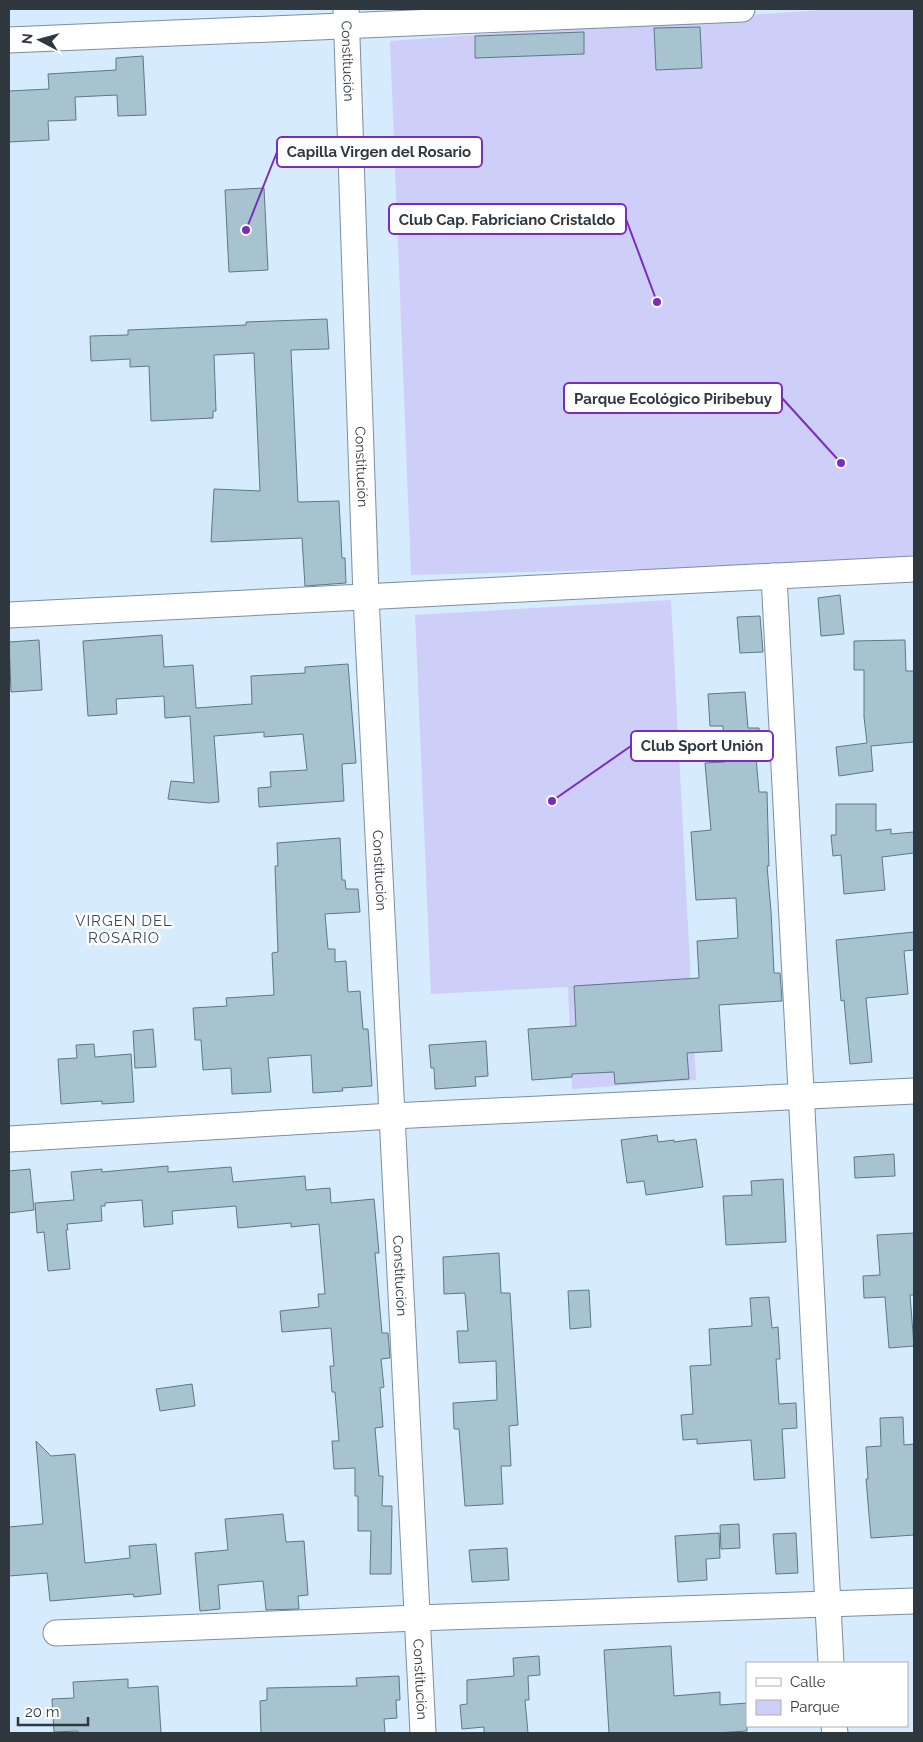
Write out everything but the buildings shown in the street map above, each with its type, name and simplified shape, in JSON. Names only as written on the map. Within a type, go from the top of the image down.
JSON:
[{"type":"street","points":[[9,40],[346,17],[742,9]]},
{"type":"street","name":"Constitución","points":[[346,17],[366,597],[423,1733]]},
{"type":"street","points":[[9,615],[914,569]]},
{"type":"street","points":[[774,576],[831,1662]]},
{"type":"street","points":[[9,1139],[392,1116],[914,1091]]},
{"type":"street","points":[[56,1633],[417,1618],[914,1601]]},
{"type":"green space","points":[[833,9],[914,9],[914,562],[411,575],[390,41]]},
{"type":"green space","points":[[671,600],[696,1080],[572,1089],[568,987],[431,994],[415,615]]},
{"type":"place","name":"Capilla Virgen del Rosario","points":[[246,230]]},
{"type":"place","name":"Club Cap. Fabriciano Cristaldo","points":[[657,302]]},
{"type":"place","name":"Parque Ecológico Piribebuy","points":[[841,463]]},
{"type":"place","name":"Club Sport Unión","points":[[552,801]]},
{"type":"district","name":"VIRGEN DEL ROSARIO","points":[[124,930]]}]
